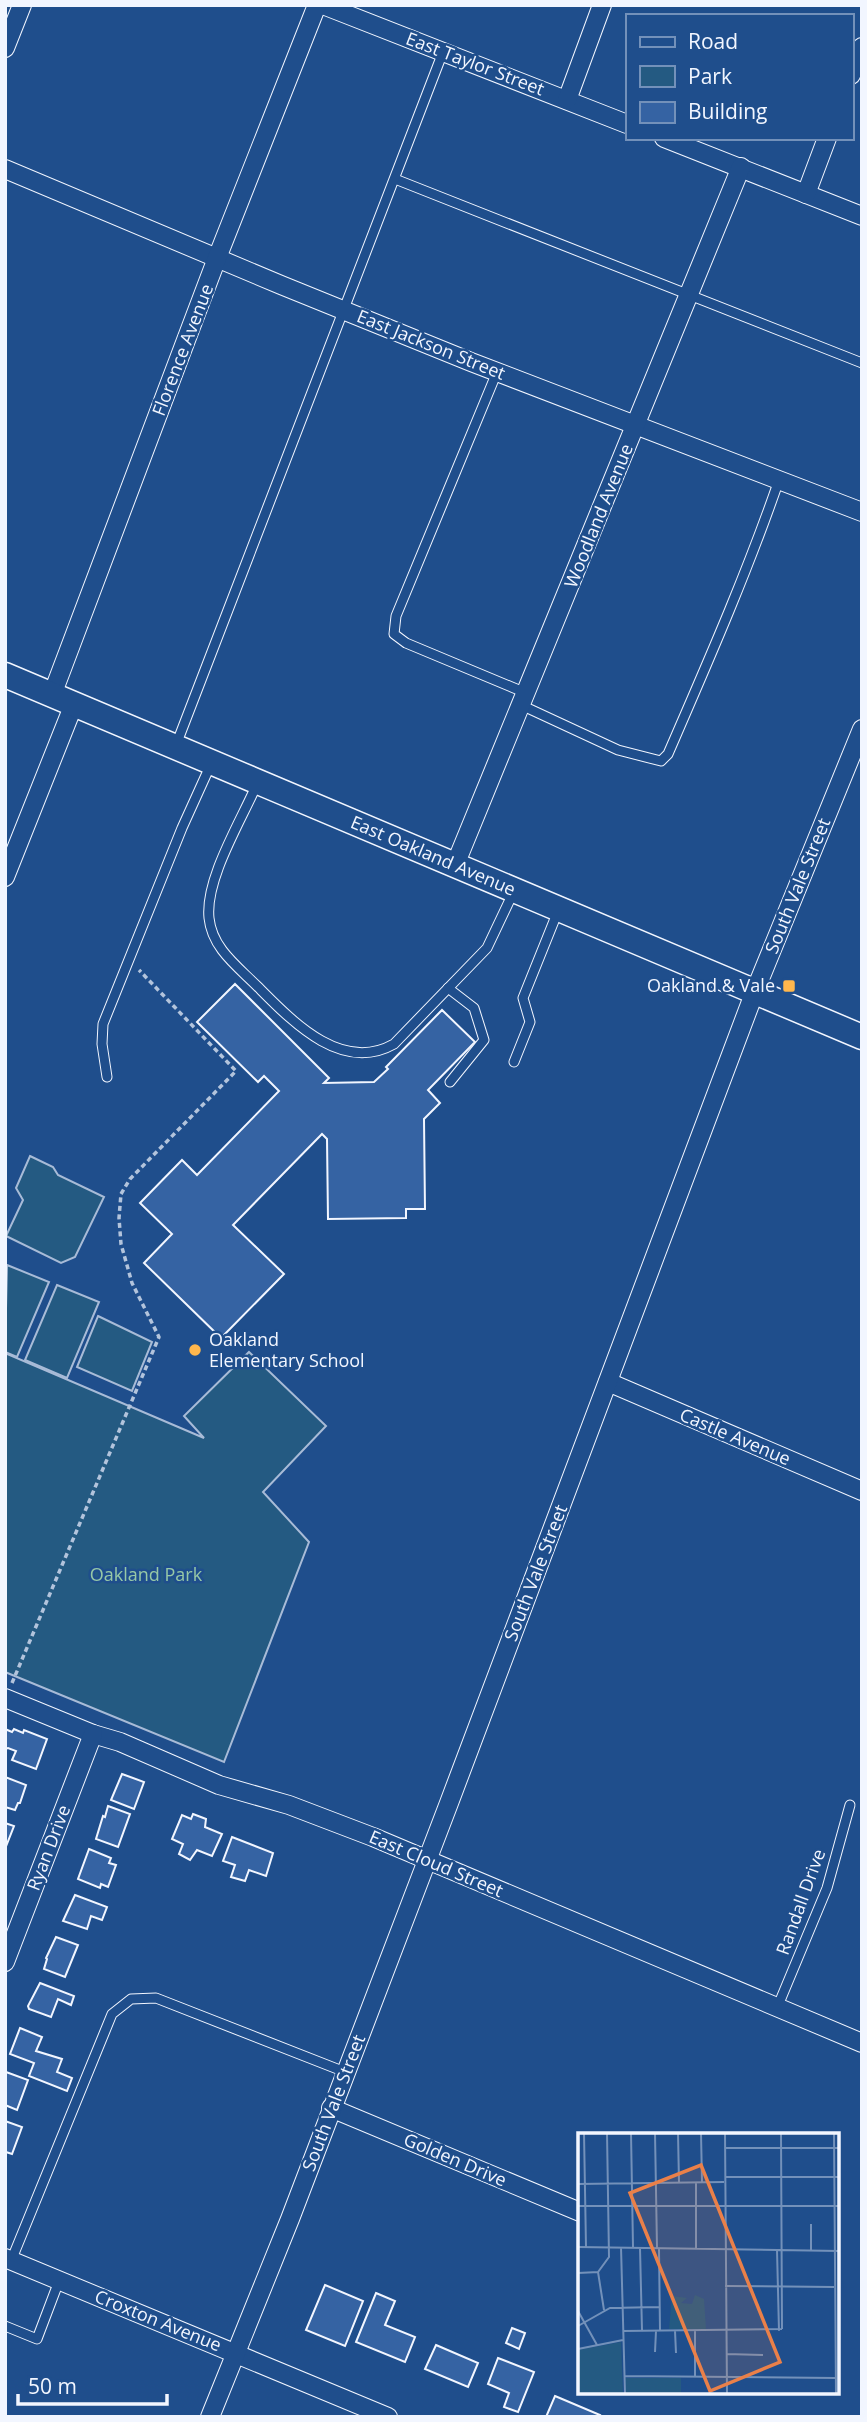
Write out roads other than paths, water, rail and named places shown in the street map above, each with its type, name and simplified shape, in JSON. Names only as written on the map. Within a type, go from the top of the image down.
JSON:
[{"type":"main road","name":"East Oakland Avenue","points":[[5,675],[862,1037]]},
{"type":"street","points":[[5,48],[22,5]]},
{"type":"street","name":"Florence Avenue","points":[[5,877],[63,700],[217,258],[317,5]]},
{"type":"street","name":"East Taylor Street","points":[[323,5],[626,124]]},
{"type":"street","points":[[567,100],[602,5]]},
{"type":"street","points":[[853,70],[862,47]]},
{"type":"street","points":[[669,140],[862,216]]},
{"type":"street","points":[[806,194],[826,140]]},
{"type":"street","name":"Woodland Avenue","points":[[456,865],[741,167]]},
{"type":"street","name":"East Jackson Street","points":[[5,169],[497,372],[862,512]]},
{"type":"street","name":"South Vale Street","points":[[210,2417],[290,2219],[755,991],[862,729]]},
{"type":"street","name":"Castle Avenue","points":[[608,1382],[862,1491]]},
{"type":"street","name":"East Cloud Street","points":[[5,1698],[93,1734],[120,1742],[219,1786],[289,1805],[862,2043]]},
{"type":"street","name":"Ryan Drive","points":[[5,1962],[93,1734]]},
{"type":"street","name":"Golden Drive","points":[[331,2108],[578,2211]]},
{"type":"street","name":"Croxton Avenue","points":[[8,2260],[388,2417]]},
{"type":"lane","points":[[176,747],[443,52]]},
{"type":"lane","points":[[395,179],[862,363]]},
{"type":"lane","points":[[497,372],[401,603],[394,634],[406,643],[524,699],[618,750],[661,761],[668,754],[765,523],[779,480]]},
{"type":"lane","points":[[107,1077],[102,1044],[103,1024],[182,828],[212,762]]},
{"type":"lane","points":[[258,782],[210,891],[210,926],[219,947],[228,958],[290,1019],[313,1036],[338,1048],[369,1052],[394,1044],[487,948],[514,891]]},
{"type":"lane","points":[[514,1062],[530,1022],[523,998],[559,909]]},
{"type":"lane","points":[[448,988],[474,1008],[484,1040],[450,1082]]},
{"type":"lane","name":"Randall Drive","points":[[776,2008],[827,1888],[850,1805]]},
{"type":"lane","points":[[8,2260],[112,2014],[131,1999],[156,1998],[345,2072]]},
{"type":"lane","points":[[5,2326],[37,2339],[59,2281]]},
{"type":"place","name":"Oakland & Vale","points":[[789,986]]},
{"type":"place","name":"Oakland Elementary School","points":[[195,1350]]},
{"type":"park label","name":"Oakland Park","points":[[146,1575]]}]
